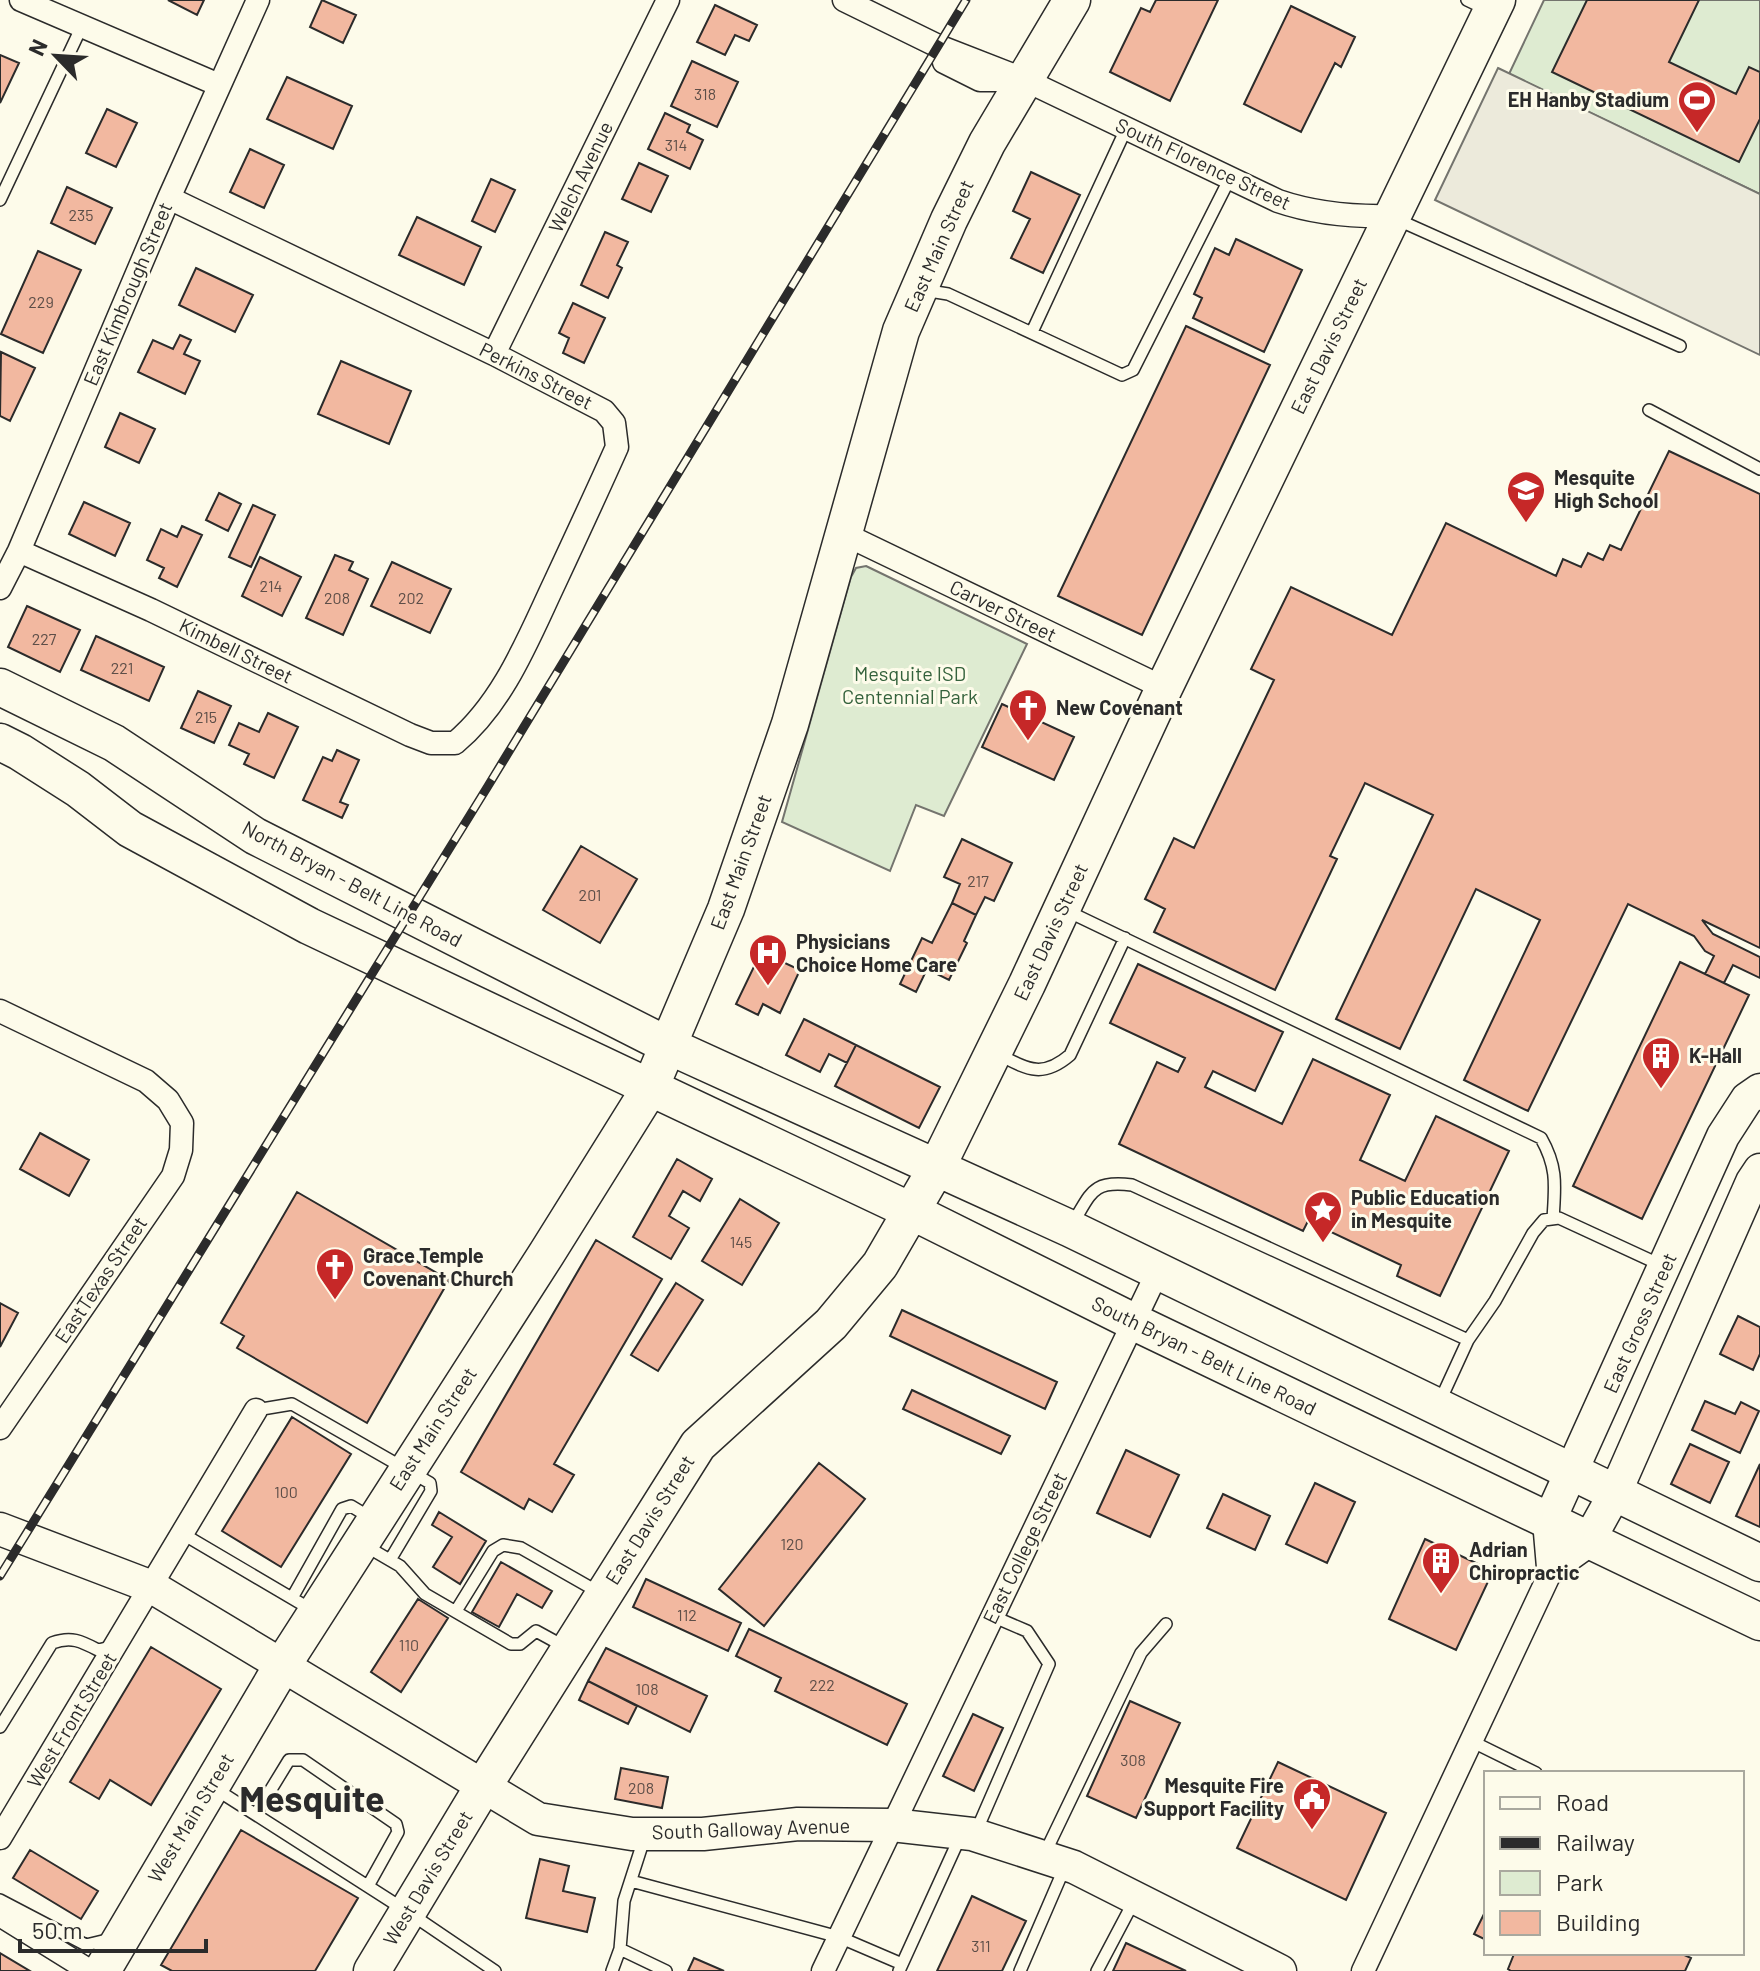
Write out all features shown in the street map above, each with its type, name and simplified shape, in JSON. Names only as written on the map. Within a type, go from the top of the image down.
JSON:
[{"type":"main road","name":"East Main Street","points":[[282,1666],[304,1605],[375,1541],[408,1469],[650,1088],[726,909],[790,724],[901,331],[987,143],[1072,0]]},
{"type":"main road","name":"East Davis Street","points":[[484,1785],[698,1445],[831,1324],[880,1265],[937,1167],[1391,216],[1485,4]]},
{"type":"main road","name":"North Bryan - Belt Line Road","points":[[0,687],[114,743],[255,836],[669,1046]]},
{"type":"main road","points":[[0,742],[66,782],[130,829],[309,926],[650,1088]]},
{"type":"main road","points":[[669,1046],[1069,1228],[1760,1563]]},
{"type":"main road","name":"South Bryan - Belt Line Road","points":[[650,1088],[1760,1622]]},
{"type":"main road","name":"East Gross Street","points":[[1549,1521],[1723,1136],[1747,1099],[1760,1090]]},
{"type":"main road","points":[[1553,1567],[1589,1540],[1615,1493],[1760,1170]]},
{"type":"main road","points":[[1549,1521],[1553,1567]]},
{"type":"main road","name":"South Galloway Avenue","points":[[0,1529],[152,1587],[538,1819],[645,1834],[703,1834],[798,1824],[892,1825],[968,1834],[1054,1861],[1280,1971]]},
{"type":"main road","points":[[0,1547],[125,1594],[152,1587]]},
{"type":"main road","name":"West Main Street","points":[[102,1971],[282,1666]]},
{"type":"main road","name":"West Davis Street","points":[[372,1971],[484,1785]]},
{"type":"street","points":[[21,0],[219,85]]},
{"type":"street","name":"East Kimbrough Street","points":[[0,588],[19,551],[169,198],[258,0]]},
{"type":"street","name":"Welch Avenue","points":[[494,354],[668,0]]},
{"type":"street","points":[[831,0],[848,19],[980,80],[1023,79]]},
{"type":"street","name":"South Florence Street","points":[[844,0],[938,46],[1023,79],[1278,201],[1308,211],[1358,217],[1391,216]]},
{"type":"street","name":"Perkins Street","points":[[169,198],[494,354],[604,411],[614,423],[617,447],[532,630],[498,694],[475,726],[455,743]]},
{"type":"street","name":"Carver Street","points":[[842,533],[1164,688]]},
{"type":"street","name":"Kimbell Street","points":[[19,551],[151,610],[410,735],[431,743],[455,743]]},
{"type":"street","name":"EastTexas Street","points":[[0,1011],[146,1081],[168,1100],[182,1123],[181,1150],[173,1176],[0,1428]]},
{"type":"street","name":"East College Street","points":[[823,1971],[1158,1271]]},
{"type":"street","name":"West Front Street","points":[[0,1838],[256,1410]]},
{"type":"street","points":[[1363,1971],[1553,1567]]},
{"type":"street","points":[[0,1915],[90,1971]]},
{"type":"lane","points":[[0,200],[82,26]]},
{"type":"lane","points":[[1032,332],[1126,129]]},
{"type":"lane","points":[[919,289],[948,294],[1122,375],[1133,370],[1230,178]]},
{"type":"lane","points":[[1391,216],[1680,346]]},
{"type":"lane","points":[[1649,410],[1760,469]]},
{"type":"lane","points":[[1062,909],[1541,1138],[1551,1156],[1556,1177],[1553,1219]]},
{"type":"lane","points":[[994,1052],[1021,1066],[1042,1071],[1056,1067],[1070,1055],[1125,938]]},
{"type":"lane","points":[[1069,1228],[1095,1189],[1110,1182],[1132,1185],[1468,1340]]},
{"type":"lane","points":[[1437,1408],[1468,1340],[1544,1220],[1559,1218],[1665,1267]]},
{"type":"lane","points":[[256,1410],[292,1404],[408,1469]]},
{"type":"lane","points":[[183,1534],[304,1605]]},
{"type":"lane","points":[[375,1541],[425,1594],[511,1644],[520,1644],[536,1631],[569,1649]]},
{"type":"lane","points":[[456,1611],[493,1551],[503,1545],[521,1548],[603,1595]]},
{"type":"lane","points":[[631,1881],[839,1937],[900,1968],[1049,1664],[1027,1631],[992,1616]]},
{"type":"lane","points":[[1020,1971],[1054,1861],[1141,1653],[1166,1624]]},
{"type":"lane","name":"West Front Street","points":[[0,1727],[52,1643],[69,1638],[105,1650],[118,1643]]},
{"type":"lane","points":[[1471,1741],[1532,1771]]},
{"type":"lane","points":[[256,1814],[289,1760],[303,1760],[396,1824],[398,1832],[368,1886]]},
{"type":"lane","points":[[210,1785],[495,1971]]},
{"type":"lane","points":[[612,1971],[620,1949],[624,1901],[645,1834]]},
{"type":"lane","points":[[1097,1971],[1135,1898]]},
{"type":"lane","points":[[0,1900],[86,1945],[123,1935]]},
{"type":"lane","points":[[620,1949],[666,1971]]},
{"type":"green space","name":"EH Hanby Stadium","points":[[1544,0],[1760,0],[1760,194],[1509,74]]},
{"type":"green space","name":"Mesquite ISD Centennial Park","points":[[866,566],[1027,644],[944,816],[916,805],[890,871],[782,822],[851,577],[856,568]]},
{"type":"shaded area","points":[[1498,68],[1760,194],[1760,355],[1435,200]]},
{"type":"building","points":[[168,0],[204,0],[197,15]]},
{"type":"building","points":[[322,0],[356,15],[343,43],[310,27]]},
{"type":"building","points":[[1156,0],[1218,0],[1170,101],[1110,72],[1141,8],[1150,12]]},
{"type":"building","points":[[1587,0],[1699,0],[1669,62],[1736,94],[1749,67],[1760,72],[1760,119],[1739,162],[1552,72]]},
{"type":"building","points":[[715,5],[757,25],[749,41],[735,35],[725,55],[697,42]]},
{"type":"building","points":[[1291,6],[1355,37],[1341,67],[1335,63],[1301,132],[1244,104]]},
{"type":"building","points":[[0,55],[19,63],[0,103]]},
{"type":"building","points":[[692,61],[738,82],[717,127],[671,106]]},
{"type":"building","points":[[287,77],[352,106],[333,149],[267,119]]},
{"type":"building","points":[[107,109],[137,123],[116,167],[86,153]]},
{"type":"building","points":[[665,113],[690,125],[687,132],[703,140],[690,169],[648,149]]},
{"type":"building","points":[[250,149],[284,165],[264,208],[230,192]]},
{"type":"building","points":[[639,163],[668,176],[651,212],[622,199]]},
{"type":"building","points":[[1031,172],[1080,195],[1043,273],[1011,258],[1030,219],[1013,211]]},
{"type":"building","points":[[491,179],[515,190],[495,232],[472,221]]},
{"type":"building","points":[[67,187],[112,208],[95,244],[51,223]]},
{"type":"building","points":[[417,217],[481,247],[464,285],[399,255]]},
{"type":"building","points":[[605,232],[628,242],[617,265],[622,268],[608,298],[581,285]]},
{"type":"building","points":[[1236,239],[1302,270],[1264,352],[1193,318],[1202,298],[1194,294],[1215,248],[1229,255]]},
{"type":"building","points":[[38,251],[81,270],[43,353],[1,334]]},
{"type":"building","points":[[196,268],[253,295],[235,332],[179,305]]},
{"type":"building","points":[[573,303],[605,318],[584,363],[563,353],[569,338],[559,333]]},
{"type":"building","points":[[1186,326],[1270,365],[1142,635],[1058,596]]},
{"type":"building","points":[[180,335],[191,340],[184,354],[200,361],[185,394],[138,372],[153,340],[173,349]]},
{"type":"building","points":[[1,352],[35,368],[10,421],[0,416]]},
{"type":"building","points":[[341,361],[411,391],[389,444],[318,414]]},
{"type":"building","points":[[120,413],[155,429],[139,463],[105,447]]},
{"type":"building","points":[[1669,451],[1760,494],[1760,948],[1702,920],[1713,934],[1760,957],[1760,978],[1733,965],[1724,983],[1705,974],[1714,956],[1705,951],[1694,936],[1628,904],[1528,1111],[1464,1080],[1540,920],[1476,889],[1400,1049],[1336,1019],[1433,815],[1365,783],[1330,856],[1337,859],[1275,990],[1154,932],[1165,909],[1145,899],[1174,838],[1194,848],[1274,680],[1251,669],[1291,587],[1392,635],[1446,523],[1556,576],[1563,559],[1581,567],[1588,553],[1603,560],[1610,545],[1621,550]]},
{"type":"building","points":[[219,493],[241,504],[228,531],[206,520]]},
{"type":"building","points":[[84,502],[130,523],[115,556],[69,534]]},
{"type":"building","points":[[253,505],[275,515],[251,567],[229,557]]},
{"type":"building","points":[[182,526],[202,535],[177,587],[159,578],[164,568],[147,560],[161,529],[177,537]]},
{"type":"building","points":[[335,555],[353,562],[349,570],[368,579],[343,635],[306,618]]},
{"type":"building","points":[[260,557],[301,577],[282,616],[242,596]]},
{"type":"building","points":[[392,562],[451,589],[430,633],[371,606]]},
{"type":"building","points":[[27,606],[80,630],[60,672],[8,647]]},
{"type":"building","points":[[96,636],[164,667],[149,701],[81,670]]},
{"type":"building","points":[[198,691],[231,706],[214,743],[181,728]]},
{"type":"building","name":"New Covenant","points":[[1002,704],[1074,737],[1054,780],[982,747]]},
{"type":"building","points":[[268,713],[298,727],[274,778],[244,764],[249,754],[229,745],[239,723],[259,732]]},
{"type":"building","points":[[337,750],[359,760],[340,802],[348,805],[342,818],[303,800],[323,757],[332,761]]},
{"type":"building","points":[[962,839],[1012,863],[994,901],[985,897],[976,915],[952,903],[960,884],[944,877]]},
{"type":"building","points":[[581,846],[637,879],[600,943],[543,910]]},
{"type":"building","points":[[952,903],[976,915],[964,941],[967,943],[949,980],[927,969],[916,992],[900,984],[922,938],[932,943]]},
{"type":"building","name":"Physicians Choice Home Care","points":[[761,952],[800,970],[780,1013],[763,1004],[758,1015],[736,1004]]},
{"type":"building","name":"K-Hall","points":[[1680,962],[1749,995],[1642,1219],[1573,1186]]},
{"type":"building","points":[[1138,964],[1283,1032],[1255,1091],[1213,1071],[1205,1087],[1282,1124],[1313,1059],[1390,1095],[1360,1160],[1405,1181],[1436,1116],[1509,1151],[1440,1296],[1397,1276],[1401,1265],[1308,1221],[1303,1231],[1119,1144],[1157,1062],[1178,1072],[1185,1058],[1110,1023]]},
{"type":"building","points":[[804,1019],[856,1045],[847,1063],[829,1054],[820,1072],[786,1055]]},
{"type":"building","points":[[856,1045],[940,1087],[919,1128],[835,1086]]},
{"type":"building","points":[[40,1133],[89,1160],[69,1196],[20,1169]]},
{"type":"building","points":[[677,1159],[712,1179],[700,1201],[683,1191],[669,1216],[689,1228],[671,1259],[633,1237]]},
{"type":"building","name":"Grace Temple Covenant Church","points":[[297,1192],[449,1280],[367,1423],[237,1348],[244,1336],[221,1323]]},
{"type":"building","points":[[740,1199],[779,1223],[742,1285],[702,1261]]},
{"type":"building","points":[[596,1240],[662,1279],[554,1464],[574,1475],[552,1512],[529,1499],[524,1509],[461,1472]]},
{"type":"building","points":[[676,1283],[703,1300],[658,1371],[631,1355]]},
{"type":"building","points":[[0,1303],[18,1313],[0,1347]]},
{"type":"building","points":[[902,1310],[1057,1382],[1045,1409],[890,1336]]},
{"type":"building","points":[[1738,1316],[1760,1327],[1760,1354],[1753,1370],[1720,1354]]},
{"type":"building","points":[[912,1390],[1010,1436],[1001,1454],[903,1409]]},
{"type":"building","points":[[1705,1401],[1735,1414],[1741,1402],[1759,1411],[1740,1453],[1692,1430]]},
{"type":"building","points":[[292,1417],[351,1454],[281,1567],[222,1531]]},
{"type":"building","points":[[1690,1444],[1729,1462],[1710,1503],[1671,1484]]},
{"type":"building","points":[[1126,1450],[1179,1475],[1150,1537],[1097,1513]]},
{"type":"building","points":[[819,1463],[865,1499],[764,1626],[719,1589]]},
{"type":"building","points":[[1760,1464],[1760,1527],[1736,1516]]},
{"type":"building","points":[[1315,1483],[1355,1502],[1327,1563],[1286,1544]]},
{"type":"building","points":[[1223,1494],[1270,1516],[1255,1550],[1207,1528]]},
{"type":"building","points":[[439,1512],[486,1541],[460,1584],[433,1567],[452,1537],[432,1525]]},
{"type":"building","name":"Adrian Chiropractic","points":[[1425,1539],[1493,1571],[1456,1650],[1389,1619]]},
{"type":"building","points":[[501,1562],[552,1591],[542,1608],[517,1594],[499,1627],[472,1612]]},
{"type":"building","points":[[646,1579],[741,1623],[728,1651],[633,1607]]},
{"type":"building","points":[[418,1599],[448,1618],[401,1692],[371,1672]]},
{"type":"building","points":[[749,1629],[907,1704],[887,1745],[775,1691],[781,1678],[736,1656]]},
{"type":"building","points":[[151,1647],[221,1689],[151,1805],[110,1780],[99,1799],[70,1782]]},
{"type":"building","points":[[606,1648],[707,1696],[690,1732],[588,1681]]},
{"type":"building","points":[[588,1681],[637,1706],[628,1724],[579,1700]]},
{"type":"building","points":[[1130,1701],[1180,1723],[1136,1818],[1087,1796]]},
{"type":"building","points":[[973,1714],[1003,1728],[974,1791],[943,1776]]},
{"type":"building","name":"Mesquite Fire Support Facility","points":[[1278,1762],[1386,1813],[1346,1900],[1237,1848]]},
{"type":"building","points":[[621,1768],[668,1777],[662,1808],[615,1799]]},
{"type":"building","points":[[241,1830],[358,1898],[315,1971],[172,1971],[161,1965]]},
{"type":"building","points":[[30,1850],[98,1891],[81,1919],[13,1878]]},
{"type":"building","points":[[540,1859],[569,1866],[563,1891],[595,1898],[587,1932],[526,1918]]},
{"type":"building","points":[[972,1896],[1026,1921],[1002,1971],[937,1971]]},
{"type":"building","points":[[1484,1914],[1484,1939],[1474,1934]]},
{"type":"building","points":[[1126,1943],[1186,1971],[1113,1971]]},
{"type":"building","points":[[0,1953],[30,1971],[0,1971]]},
{"type":"building","points":[[1514,1955],[1684,1955],[1691,1958],[1685,1971],[1508,1969]]},
{"type":"building","points":[[694,1958],[724,1971],[688,1971]]},
{"type":"railway","points":[[0,1576],[488,786],[966,0]]},
{"type":"place","name":"EH Hanby Stadium","points":[[1697,134]]},
{"type":"place","name":"Mesquite High School","points":[[1526,524]]},
{"type":"place","name":"New Covenant","points":[[1028,742]]},
{"type":"place","name":"Physicians Choice Home Care","points":[[768,987]]},
{"type":"place","name":"K-Hall","points":[[1661,1090]]},
{"type":"place","name":"Public Education in Mesquite","points":[[1323,1244]]},
{"type":"place","name":"Grace Temple Covenant Church","points":[[335,1301]]},
{"type":"place","name":"Adrian Chiropractic","points":[[1441,1595]]},
{"type":"place","name":"Mesquite Fire Support Facility","points":[[1312,1831]]},
{"type":"district","name":"Mesquite","points":[[312,1799]]}]
